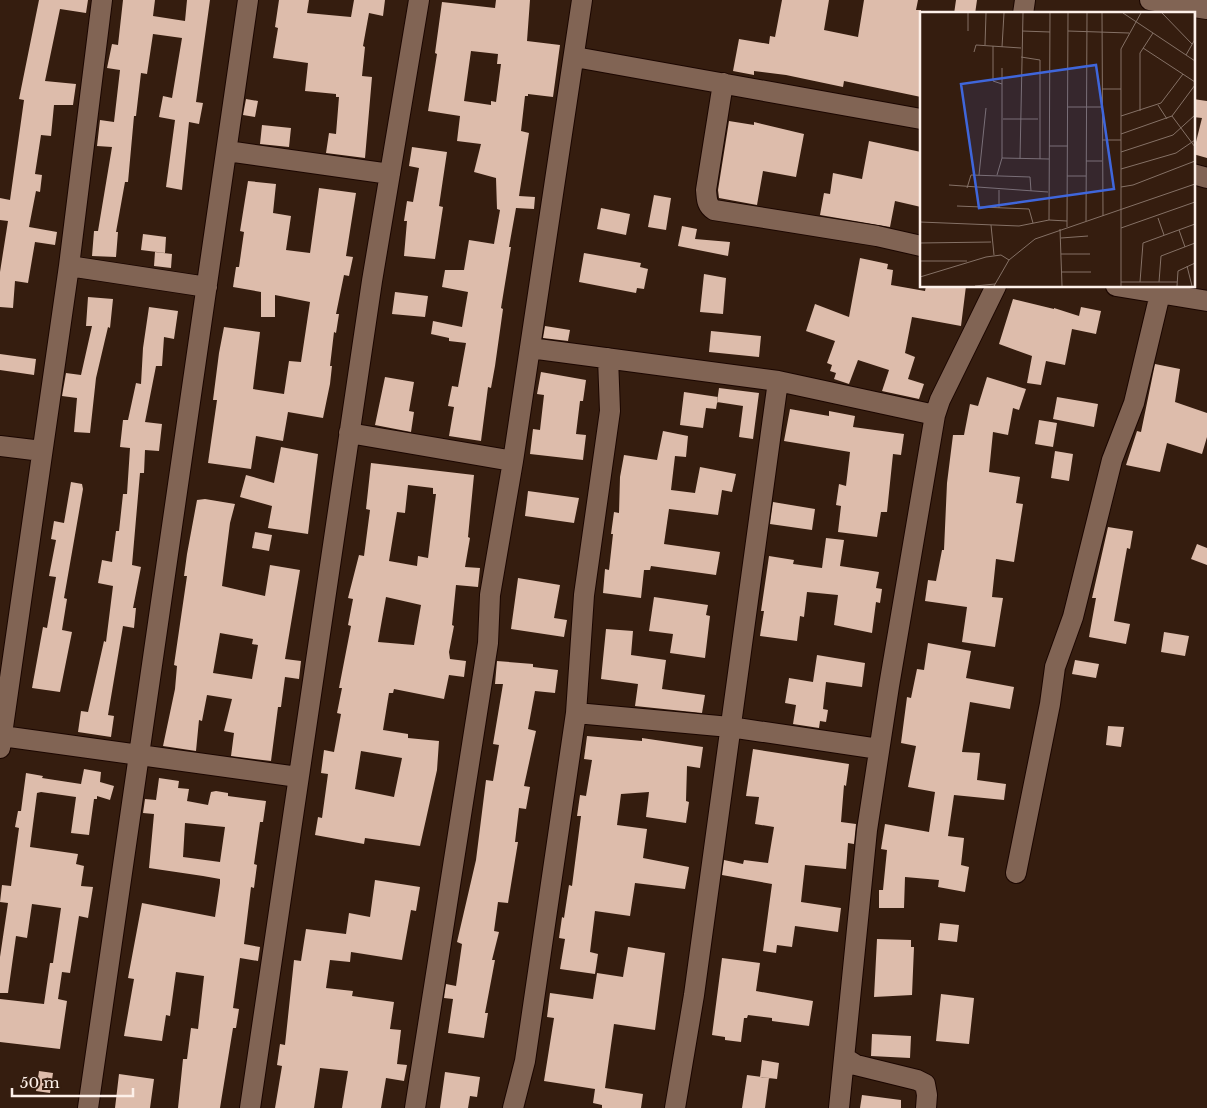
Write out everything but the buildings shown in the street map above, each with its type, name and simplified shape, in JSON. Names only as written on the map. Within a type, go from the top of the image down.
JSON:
[{"type":"street","points":[[102,0],[69,266],[1,742],[140,756],[298,777]]},
{"type":"street","points":[[88,1108],[248,0]]},
{"type":"street","points":[[250,1108],[349,433],[419,0]]},
{"type":"street","points":[[415,1108],[488,643],[490,596],[513,461],[582,0]]},
{"type":"street","points":[[1150,0],[1207,9]]},
{"type":"street","points":[[575,56],[920,120]]},
{"type":"street","points":[[723,83],[706,190],[707,202],[710,207],[714,210],[877,236],[920,246]]},
{"type":"street","points":[[227,151],[390,174]]},
{"type":"street","points":[[1194,174],[1207,178]]},
{"type":"street","points":[[69,266],[207,287]]},
{"type":"street","points":[[839,1108],[845,1058],[844,1040],[864,859],[879,749],[936,415],[940,400],[995,288]]},
{"type":"street","points":[[1127,288],[1207,301]]},
{"type":"street","points":[[1016,873],[1050,704],[1055,667],[1072,617],[1112,460],[1134,403],[1160,294]]},
{"type":"street","points":[[530,348],[778,381],[936,415]]},
{"type":"street","points":[[513,1108],[525,1060],[576,713],[584,595],[610,410],[608,358]]},
{"type":"street","points":[[675,1108],[694,995],[778,381]]},
{"type":"street","points":[[349,433],[513,461]]},
{"type":"street","points":[[0,446],[42,452]]},
{"type":"street","points":[[576,713],[730,727],[879,749]]},
{"type":"street","points":[[845,1058],[856,1066],[925,1084],[927,1095],[926,1108]]}]
